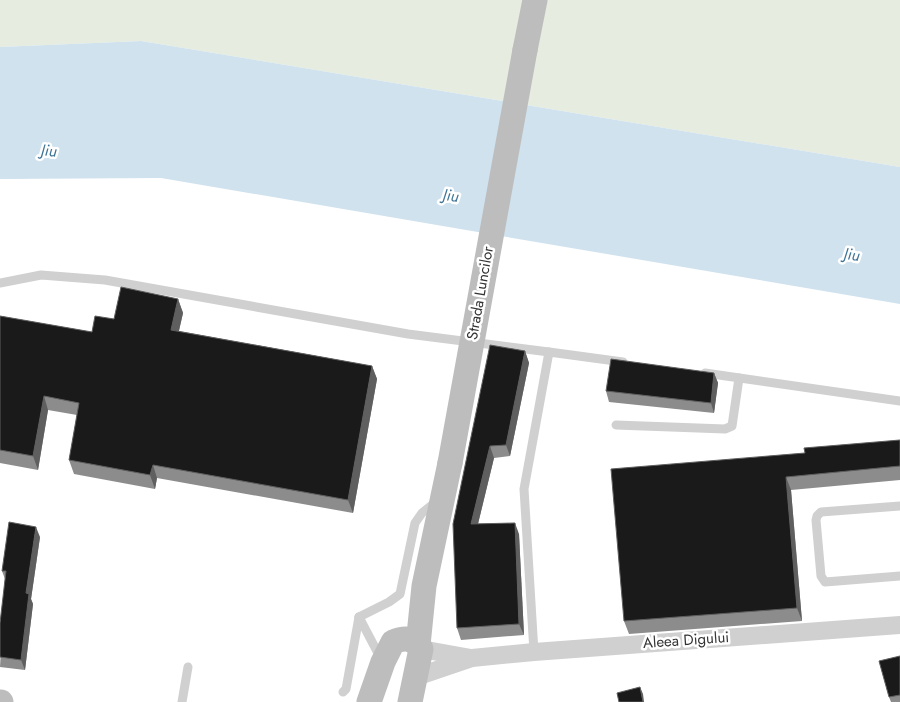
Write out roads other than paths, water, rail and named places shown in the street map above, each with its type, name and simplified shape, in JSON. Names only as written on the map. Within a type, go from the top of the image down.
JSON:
[{"type":"main road","name":"Strada Luncilor","points":[[410,702],[416,678],[420,647],[424,586],[450,463],[535,0]]},
{"type":"main road","name":"Strada Luncilor","points":[[370,702],[388,652],[424,586]]},
{"type":"main road","points":[[388,652],[408,638],[420,647]]},
{"type":"street","name":"Aleea Digului","points":[[416,678],[472,658],[900,625]]},
{"type":"street","name":"Aleea Digului","points":[[420,647],[472,658]]},
{"type":"lane","points":[[0,283],[41,275],[105,280],[408,334],[635,363]]},
{"type":"lane","points":[[534,652],[524,489],[549,352]]},
{"type":"lane","points":[[692,371],[900,401]]},
{"type":"lane","points":[[616,425],[725,429],[732,426],[740,378]]},
{"type":"lane","points":[[359,617],[389,602],[400,594],[415,523],[422,513],[443,496]]},
{"type":"lane","points":[[900,506],[821,512],[816,520],[821,576],[824,582],[900,576]]},
{"type":"lane","points":[[359,617],[388,652]]},
{"type":"lane","points":[[343,692],[346,689],[359,617]]},
{"type":"lane","points":[[182,702],[188,668]]},
{"type":"water","name":"Jiu","points":[[141,41],[900,167],[900,304],[161,178],[0,179],[0,47]]}]
